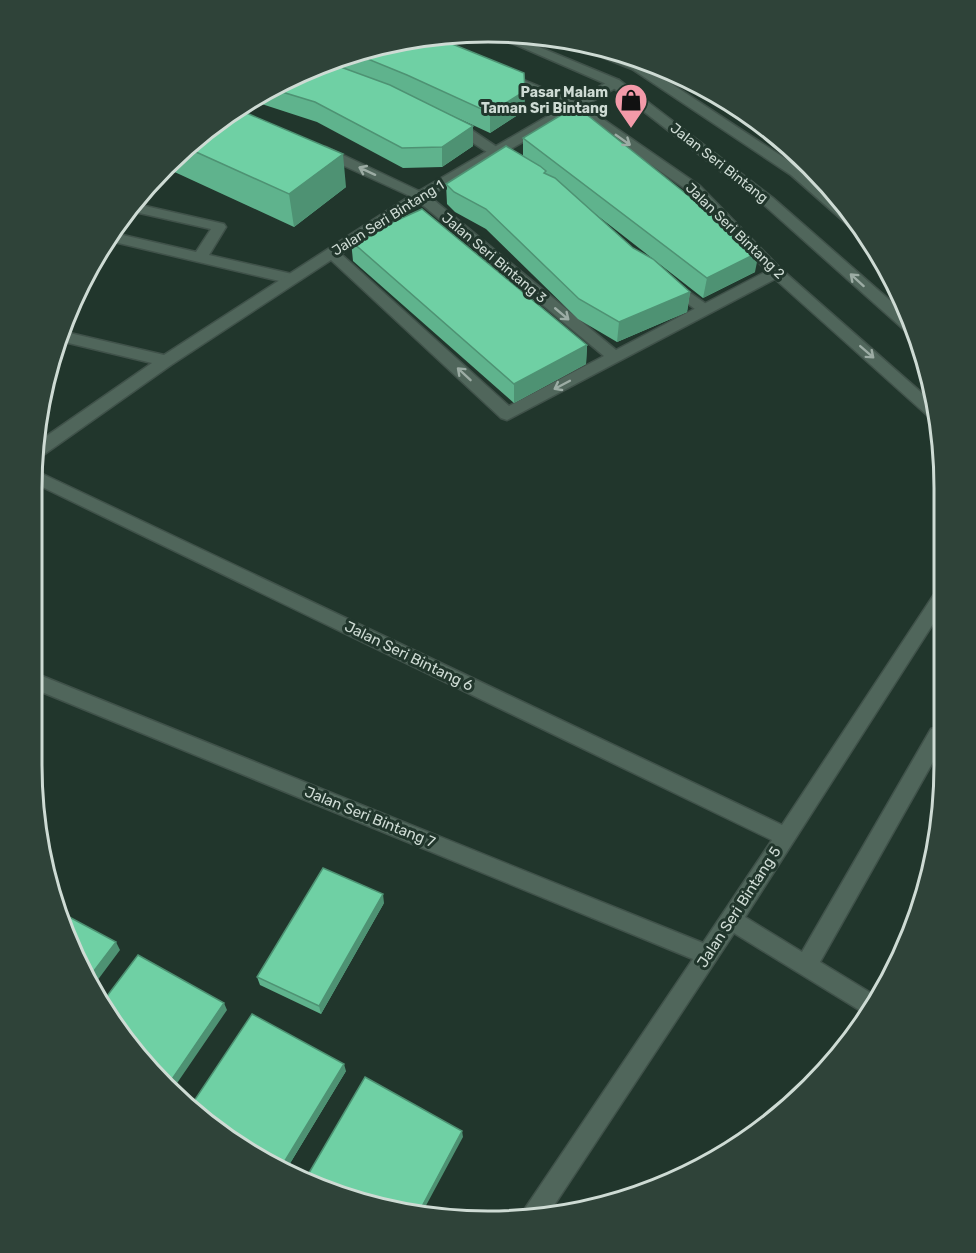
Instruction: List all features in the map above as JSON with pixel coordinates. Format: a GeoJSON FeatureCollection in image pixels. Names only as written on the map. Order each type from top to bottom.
{"type":"FeatureCollection","features":[{"type":"Feature","properties":{"kind":"street","name":"Jalan Seri Bintang"},"geometry":{"type":"LineString","coordinates":[[520,43],[615,82],[768,201],[900,318]]}},
{"type":"Feature","properties":{"kind":"street","name":"Jalan Seri Bintang 1"},"geometry":{"type":"LineString","coordinates":[[44,446],[166,361],[420,196],[575,106],[635,67]]}},
{"type":"Feature","properties":{"kind":"street","name":"Jalan Seri Bintang 2"},"geometry":{"type":"LineString","coordinates":[[489,70],[575,106],[695,189],[776,272],[926,405]]}},
{"type":"Feature","properties":{"kind":"street","name":"Jalan Seri Bintang"},"geometry":{"type":"LineString","coordinates":[[656,75],[796,172],[829,201]]}},
{"type":"Feature","properties":{"kind":"street"},"geometry":{"type":"LineString","coordinates":[[441,116],[498,151],[526,173]]}},
{"type":"Feature","properties":{"kind":"street","name":"Jalan Seri Bintang 3"},"geometry":{"type":"LineString","coordinates":[[311,146],[420,196],[614,357]]}},
{"type":"Feature","properties":{"kind":"street"},"geometry":{"type":"LineString","coordinates":[[140,209],[219,227],[200,258]]}},
{"type":"Feature","properties":{"kind":"street"},"geometry":{"type":"LineString","coordinates":[[118,238],[292,279]]}},
{"type":"Feature","properties":{"kind":"street"},"geometry":{"type":"LineString","coordinates":[[332,253],[507,414],[776,272]]}},
{"type":"Feature","properties":{"kind":"street"},"geometry":{"type":"LineString","coordinates":[[657,273],[704,309]]}},
{"type":"Feature","properties":{"kind":"street"},"geometry":{"type":"LineString","coordinates":[[68,338],[166,361]]}},
{"type":"Feature","properties":{"kind":"street","name":"Jalan Seri Bintang 6"},"geometry":{"type":"LineString","coordinates":[[42,480],[785,836]]}},
{"type":"Feature","properties":{"kind":"street","name":"Jalan Seri Bintang 5"},"geometry":{"type":"LineString","coordinates":[[539,1208],[708,955],[934,608]]}},
{"type":"Feature","properties":{"kind":"street","name":"Jalan Seri Bintang 7"},"geometry":{"type":"LineString","coordinates":[[42,684],[708,955]]}},
{"type":"Feature","properties":{"kind":"street"},"geometry":{"type":"LineString","coordinates":[[806,966],[934,742]]}},
{"type":"Feature","properties":{"kind":"street"},"geometry":{"type":"LineString","coordinates":[[731,920],[866,1002]]}},
{"type":"Feature","properties":{"kind":"building"},"geometry":{"type":"Polygon","coordinates":[[[452,44],[524,73],[525,91],[490,113],[367,59],[452,44]]]}},
{"type":"Feature","properties":{"kind":"building"},"geometry":{"type":"Polygon","coordinates":[[[341,67],[390,85],[473,126],[442,147],[402,148],[315,102],[283,92],[341,67]]]}},
{"type":"Feature","properties":{"kind":"building"},"geometry":{"type":"Polygon","coordinates":[[[576,106],[759,252],[707,278],[523,138],[576,106]]]}},
{"type":"Feature","properties":{"kind":"building"},"geometry":{"type":"Polygon","coordinates":[[[247,113],[343,154],[289,194],[195,152],[247,113]]]}},
{"type":"Feature","properties":{"kind":"building"},"geometry":{"type":"Polygon","coordinates":[[[506,146],[540,166],[546,171],[544,173],[555,178],[633,248],[653,259],[690,292],[619,322],[579,299],[486,209],[454,192],[446,184],[506,146]]]}},
{"type":"Feature","properties":{"kind":"building"},"geometry":{"type":"Polygon","coordinates":[[[422,209],[587,345],[514,384],[351,241],[422,209]]]}},
{"type":"Feature","properties":{"kind":"building"},"geometry":{"type":"Polygon","coordinates":[[[323,868],[383,894],[319,1006],[257,977],[323,868]]]}},
{"type":"Feature","properties":{"kind":"building"},"geometry":{"type":"Polygon","coordinates":[[[69,917],[116,942],[93,972],[69,917]]]}},
{"type":"Feature","properties":{"kind":"building"},"geometry":{"type":"Polygon","coordinates":[[[138,955],[224,1003],[172,1079],[134,1037],[107,996],[138,955]]]}},
{"type":"Feature","properties":{"kind":"building"},"geometry":{"type":"Polygon","coordinates":[[[252,1014],[344,1064],[285,1162],[240,1136],[194,1100],[252,1014]]]}},
{"type":"Feature","properties":{"kind":"building"},"geometry":{"type":"Polygon","coordinates":[[[365,1077],[462,1131],[422,1206],[373,1196],[309,1173],[365,1077]]]}},
{"type":"Feature","properties":{"kind":"place","name":"Pasar Malam Taman Sri Bintang"},"geometry":{"type":"Point","coordinates":[631,129]}}]}
